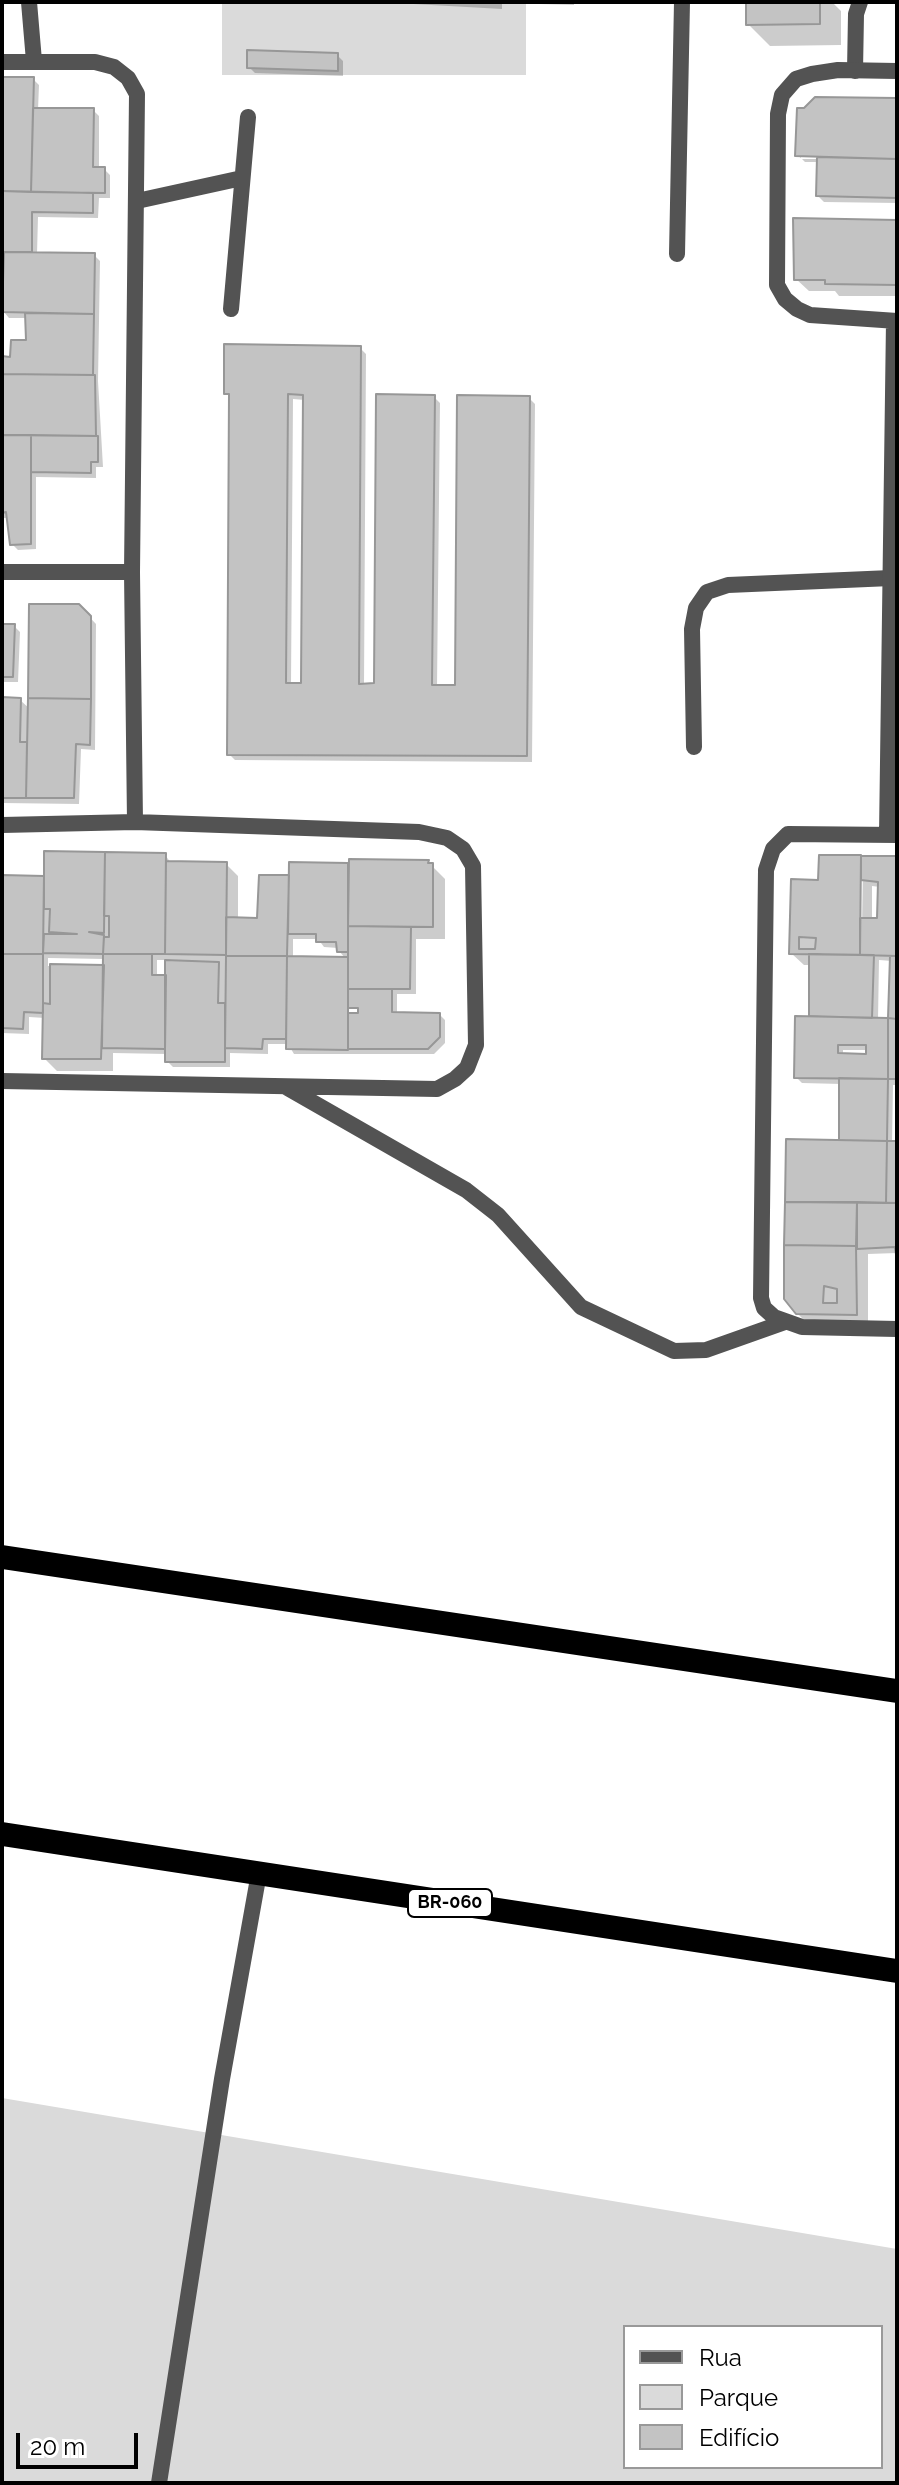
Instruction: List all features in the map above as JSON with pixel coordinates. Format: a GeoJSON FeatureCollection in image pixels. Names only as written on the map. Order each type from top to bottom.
{"type":"FeatureCollection","features":[{"type":"Feature","properties":{"kind":"highway"},"geometry":{"type":"LineString","coordinates":[[2,1557],[897,1691]]}},
{"type":"Feature","properties":{"kind":"highway","name":"BR-060"},"geometry":{"type":"LineString","coordinates":[[2,1834],[897,1971]]}},
{"type":"Feature","properties":{"kind":"street"},"geometry":{"type":"LineString","coordinates":[[29,2],[34,61]]}},
{"type":"Feature","properties":{"kind":"street"},"geometry":{"type":"LineString","coordinates":[[677,254],[682,2]]}},
{"type":"Feature","properties":{"kind":"street"},"geometry":{"type":"LineString","coordinates":[[855,71],[856,14],[860,2]]}},
{"type":"Feature","properties":{"kind":"street"},"geometry":{"type":"LineString","coordinates":[[2,62],[95,62],[114,67],[128,78],[137,94],[132,572],[135,822]]}},
{"type":"Feature","properties":{"kind":"street"},"geometry":{"type":"LineString","coordinates":[[897,71],[812,74],[796,79],[782,95],[778,114],[777,285],[785,299],[810,315],[896,321],[891,578],[892,835],[788,834],[773,849],[766,870],[761,1298],[764,1308],[785,1322],[802,1327],[897,1329]]}},
{"type":"Feature","properties":{"kind":"street"},"geometry":{"type":"LineString","coordinates":[[231,309],[248,117]]}},
{"type":"Feature","properties":{"kind":"street"},"geometry":{"type":"LineString","coordinates":[[137,201],[242,178]]}},
{"type":"Feature","properties":{"kind":"street"},"geometry":{"type":"LineString","coordinates":[[2,572],[132,572]]}},
{"type":"Feature","properties":{"kind":"street"},"geometry":{"type":"LineString","coordinates":[[694,747],[692,629],[696,608],[707,592],[728,585],[891,578]]}},
{"type":"Feature","properties":{"kind":"street"},"geometry":{"type":"LineString","coordinates":[[2,825],[135,822],[419,832],[447,838],[463,849],[473,866],[476,1045],[467,1068],[437,1089],[2,1081]]}},
{"type":"Feature","properties":{"kind":"street"},"geometry":{"type":"LineString","coordinates":[[283,1086],[466,1190],[498,1215],[581,1307],[674,1351],[706,1350],[785,1322]]}},
{"type":"Feature","properties":{"kind":"street"},"geometry":{"type":"LineString","coordinates":[[159,2483],[219,2095],[259,1873]]}},
{"type":"Feature","properties":{"kind":"green space"},"geometry":{"type":"Polygon","coordinates":[[[222,2],[526,2],[526,75],[222,75],[222,2]]]}},
{"type":"Feature","properties":{"kind":"green space"},"geometry":{"type":"Polygon","coordinates":[[[2,2098],[897,2249],[897,2483],[2,2483],[2,2098]]]}},
{"type":"Feature","properties":{"kind":"building"},"geometry":{"type":"Polygon","coordinates":[[[746,2],[820,2],[820,24],[746,25],[746,2]]]}},
{"type":"Feature","properties":{"kind":"building"},"geometry":{"type":"Polygon","coordinates":[[[247,50],[338,53],[338,71],[247,68],[247,50]]]}},
{"type":"Feature","properties":{"kind":"building"},"geometry":{"type":"Polygon","coordinates":[[[2,77],[34,77],[31,192],[2,191],[2,77]]]}},
{"type":"Feature","properties":{"kind":"building"},"geometry":{"type":"Polygon","coordinates":[[[815,97],[897,98],[897,159],[795,156],[797,108],[804,108],[815,97]]]}},
{"type":"Feature","properties":{"kind":"building"},"geometry":{"type":"Polygon","coordinates":[[[33,108],[94,108],[93,167],[105,167],[105,193],[31,192],[33,108]]]}},
{"type":"Feature","properties":{"kind":"building"},"geometry":{"type":"Polygon","coordinates":[[[817,157],[897,159],[897,198],[816,196],[817,157]]]}},
{"type":"Feature","properties":{"kind":"building"},"geometry":{"type":"Polygon","coordinates":[[[3,191],[93,193],[93,213],[32,212],[32,252],[2,252],[3,191]]]}},
{"type":"Feature","properties":{"kind":"building"},"geometry":{"type":"Polygon","coordinates":[[[793,218],[897,220],[897,285],[825,284],[825,280],[794,280],[793,218]]]}},
{"type":"Feature","properties":{"kind":"building"},"geometry":{"type":"Polygon","coordinates":[[[4,252],[95,253],[94,314],[2,312],[4,252]]]}},
{"type":"Feature","properties":{"kind":"building"},"geometry":{"type":"Polygon","coordinates":[[[25,313],[94,314],[93,375],[2,374],[2,356],[10,357],[11,340],[26,340],[25,313]]]}},
{"type":"Feature","properties":{"kind":"building"},"geometry":{"type":"Polygon","coordinates":[[[224,344],[361,346],[359,684],[374,683],[376,394],[435,395],[432,685],[455,685],[457,395],[530,396],[527,756],[227,755],[229,394],[224,394],[224,344]],[[288,394],[286,683],[301,683],[303,395],[288,394]]]}},
{"type":"Feature","properties":{"kind":"building"},"geometry":{"type":"Polygon","coordinates":[[[2,374],[95,375],[96,436],[2,435],[2,374]]]}},
{"type":"Feature","properties":{"kind":"building"},"geometry":{"type":"Polygon","coordinates":[[[2,435],[31,435],[31,544],[10,545],[6,512],[2,513],[2,435]]]}},
{"type":"Feature","properties":{"kind":"building"},"geometry":{"type":"Polygon","coordinates":[[[31,435],[98,436],[98,462],[91,462],[91,473],[31,472],[31,435]]]}},
{"type":"Feature","properties":{"kind":"building"},"geometry":{"type":"Polygon","coordinates":[[[29,604],[79,604],[91,616],[91,699],[28,698],[29,604]]]}},
{"type":"Feature","properties":{"kind":"building"},"geometry":{"type":"Polygon","coordinates":[[[2,624],[15,624],[13,677],[2,677],[2,624]]]}},
{"type":"Feature","properties":{"kind":"building"},"geometry":{"type":"Polygon","coordinates":[[[2,697],[21,698],[20,742],[27,742],[26,798],[2,798],[2,697]]]}},
{"type":"Feature","properties":{"kind":"building"},"geometry":{"type":"Polygon","coordinates":[[[28,698],[91,699],[90,745],[76,744],[74,798],[26,798],[28,698]]]}},
{"type":"Feature","properties":{"kind":"building"},"geometry":{"type":"Polygon","coordinates":[[[44,851],[105,852],[104,933],[89,932],[104,935],[103,954],[43,953],[44,934],[77,934],[49,932],[50,909],[44,909],[44,851]]]}},
{"type":"Feature","properties":{"kind":"building"},"geometry":{"type":"Polygon","coordinates":[[[105,852],[166,853],[165,954],[103,954],[104,937],[109,937],[109,916],[104,916],[105,852]]]}},
{"type":"Feature","properties":{"kind":"building"},"geometry":{"type":"Polygon","coordinates":[[[819,855],[861,855],[860,955],[789,954],[791,879],[818,880],[819,855]],[[799,937],[799,949],[815,949],[816,938],[799,937]]]}},
{"type":"Feature","properties":{"kind":"building"},"geometry":{"type":"Polygon","coordinates":[[[861,856],[897,856],[897,956],[860,955],[860,918],[877,918],[878,882],[861,880],[861,856]]]}},
{"type":"Feature","properties":{"kind":"building"},"geometry":{"type":"Polygon","coordinates":[[[349,859],[429,860],[428,863],[433,863],[433,927],[348,926],[349,859]]]}},
{"type":"Feature","properties":{"kind":"building"},"geometry":{"type":"Polygon","coordinates":[[[166,861],[227,862],[226,955],[165,954],[166,861]]]}},
{"type":"Feature","properties":{"kind":"building"},"geometry":{"type":"Polygon","coordinates":[[[289,862],[348,863],[348,952],[337,952],[336,942],[316,942],[316,934],[288,934],[289,862]]]}},
{"type":"Feature","properties":{"kind":"building"},"geometry":{"type":"Polygon","coordinates":[[[2,875],[44,876],[43,954],[2,954],[2,875]]]}},
{"type":"Feature","properties":{"kind":"building"},"geometry":{"type":"Polygon","coordinates":[[[259,875],[289,875],[287,956],[226,956],[226,917],[257,918],[259,875]]]}},
{"type":"Feature","properties":{"kind":"building"},"geometry":{"type":"Polygon","coordinates":[[[348,926],[411,927],[410,989],[348,989],[348,926]]]}},
{"type":"Feature","properties":{"kind":"building"},"geometry":{"type":"Polygon","coordinates":[[[2,954],[43,954],[43,1013],[24,1012],[23,1029],[2,1028],[2,954]]]}},
{"type":"Feature","properties":{"kind":"building"},"geometry":{"type":"Polygon","coordinates":[[[103,954],[152,954],[152,975],[166,975],[165,1049],[102,1048],[103,954]]]}},
{"type":"Feature","properties":{"kind":"building"},"geometry":{"type":"Polygon","coordinates":[[[809,954],[874,955],[872,1018],[809,1016],[809,954]]]}},
{"type":"Feature","properties":{"kind":"building"},"geometry":{"type":"Polygon","coordinates":[[[226,956],[287,956],[286,1039],[263,1039],[262,1049],[225,1048],[226,956]]]}},
{"type":"Feature","properties":{"kind":"building"},"geometry":{"type":"Polygon","coordinates":[[[287,956],[348,957],[348,1050],[286,1049],[287,956]]]}},
{"type":"Feature","properties":{"kind":"building"},"geometry":{"type":"Polygon","coordinates":[[[890,956],[897,956],[897,1019],[888,1018],[890,956]]]}},
{"type":"Feature","properties":{"kind":"building"},"geometry":{"type":"Polygon","coordinates":[[[165,960],[219,962],[218,1003],[225,1003],[225,1062],[165,1062],[165,960]]]}},
{"type":"Feature","properties":{"kind":"building"},"geometry":{"type":"Polygon","coordinates":[[[50,964],[104,965],[101,1059],[42,1059],[43,1003],[50,1004],[50,964]]]}},
{"type":"Feature","properties":{"kind":"building"},"geometry":{"type":"Polygon","coordinates":[[[348,989],[392,989],[392,1012],[440,1013],[440,1037],[428,1049],[348,1049],[348,1013],[358,1013],[358,1008],[348,1008],[348,989]]]}},
{"type":"Feature","properties":{"kind":"building"},"geometry":{"type":"Polygon","coordinates":[[[795,1016],[888,1018],[888,1079],[794,1078],[795,1016]],[[838,1045],[838,1053],[866,1054],[866,1045],[838,1045]]]}},
{"type":"Feature","properties":{"kind":"building"},"geometry":{"type":"Polygon","coordinates":[[[888,1018],[897,1019],[897,1079],[888,1079],[888,1018]]]}},
{"type":"Feature","properties":{"kind":"building"},"geometry":{"type":"Polygon","coordinates":[[[839,1078],[888,1079],[887,1141],[839,1140],[839,1078]]]}},
{"type":"Feature","properties":{"kind":"building"},"geometry":{"type":"Polygon","coordinates":[[[786,1139],[887,1141],[886,1203],[785,1202],[786,1139]]]}},
{"type":"Feature","properties":{"kind":"building"},"geometry":{"type":"Polygon","coordinates":[[[887,1141],[897,1141],[897,1203],[886,1203],[887,1141]]]}},
{"type":"Feature","properties":{"kind":"building"},"geometry":{"type":"Polygon","coordinates":[[[785,1202],[857,1202],[856,1246],[784,1245],[785,1202]]]}},
{"type":"Feature","properties":{"kind":"building"},"geometry":{"type":"Polygon","coordinates":[[[857,1202],[897,1203],[897,1262],[895,1247],[857,1249],[857,1202]]]}},
{"type":"Feature","properties":{"kind":"building"},"geometry":{"type":"Polygon","coordinates":[[[784,1245],[856,1246],[857,1315],[796,1314],[784,1299],[784,1245]],[[824,1286],[823,1303],[837,1303],[837,1289],[824,1286]]]}}]}
